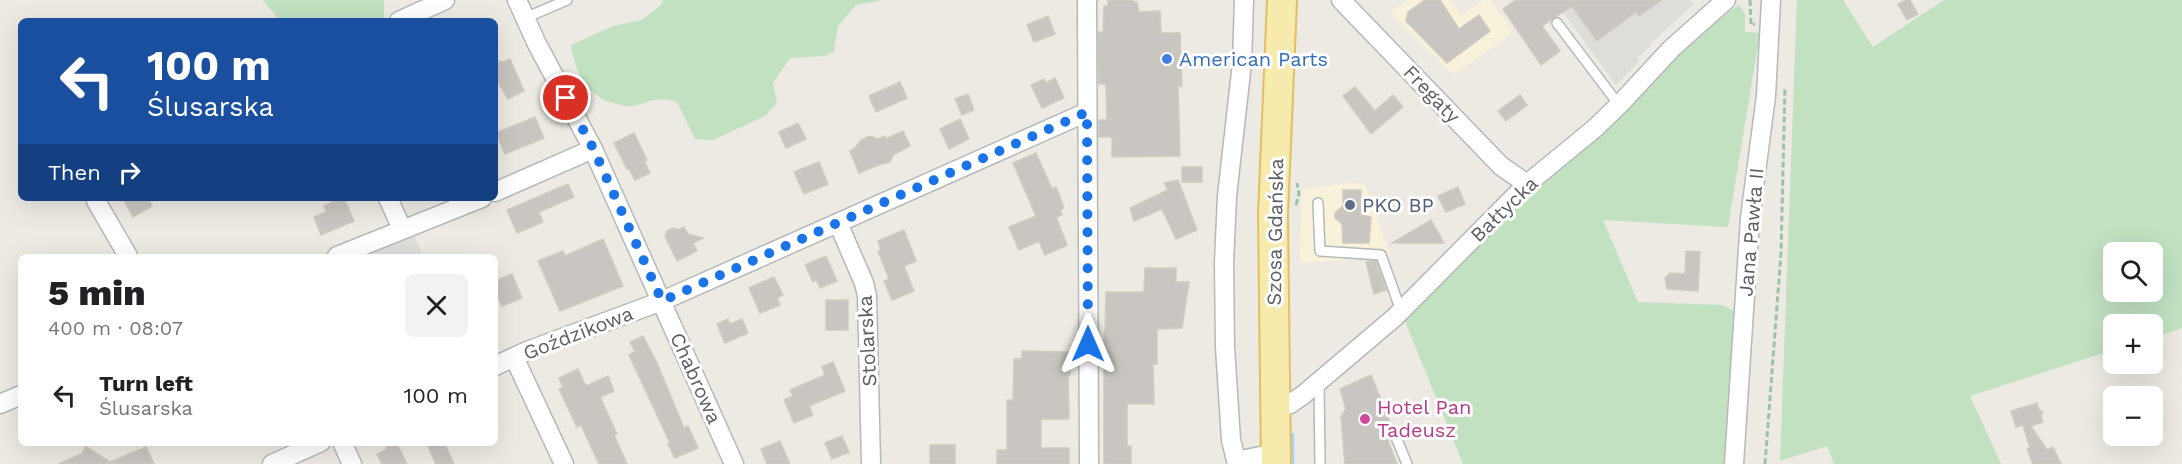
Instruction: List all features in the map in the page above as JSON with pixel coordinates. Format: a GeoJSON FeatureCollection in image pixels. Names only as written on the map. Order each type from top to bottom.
{"type":"FeatureCollection","features":[{"type":"Feature","properties":{"kind":"main road","name":"Szosa Gdańska"},"geometry":{"type":"LineString","coordinates":[[1275,458],[1274,215],[1282,0]]}},
{"type":"Feature","properties":{"kind":"street"},"geometry":{"type":"LineString","coordinates":[[406,18],[445,0]]}},
{"type":"Feature","properties":{"kind":"street","name":"Chabrowa"},"geometry":{"type":"LineString","coordinates":[[516,0],[593,148],[734,464]]}},
{"type":"Feature","properties":{"kind":"street"},"geometry":{"type":"LineString","coordinates":[[1087,0],[1089,464]]}},
{"type":"Feature","properties":{"kind":"street"},"geometry":{"type":"LineString","coordinates":[[1244,0],[1242,63],[1227,196],[1224,263],[1225,346],[1231,440],[1237,464],[1246,459],[1275,458]]}},
{"type":"Feature","properties":{"kind":"street","name":"Fregaty"},"geometry":{"type":"LineString","coordinates":[[1341,0],[1501,166],[1527,184]]}},
{"type":"Feature","properties":{"kind":"street","name":"Bałtycka"},"geometry":{"type":"LineString","coordinates":[[1275,409],[1298,400],[1401,311],[1527,184],[1594,129],[1671,48],[1726,0]]}},
{"type":"Feature","properties":{"kind":"street","name":"Jana Pawła II"},"geometry":{"type":"LineString","coordinates":[[1734,464],[1750,218],[1766,103],[1771,0]]}},
{"type":"Feature","properties":{"kind":"street","name":"Goździkowa"},"geometry":{"type":"LineString","coordinates":[[498,365],[662,301],[1087,112]]}},
{"type":"Feature","properties":{"kind":"street"},"geometry":{"type":"LineString","coordinates":[[498,191],[593,148]]}},
{"type":"Feature","properties":{"kind":"street"},"geometry":{"type":"LineString","coordinates":[[96,201],[127,254]]}},
{"type":"Feature","properties":{"kind":"street"},"geometry":{"type":"LineString","coordinates":[[389,201],[402,229]]}},
{"type":"Feature","properties":{"kind":"street"},"geometry":{"type":"LineString","coordinates":[[342,254],[474,201]]}},
{"type":"Feature","properties":{"kind":"street","name":"Stolarska"},"geometry":{"type":"LineString","coordinates":[[838,223],[864,283],[867,296],[871,464]]}},
{"type":"Feature","properties":{"kind":"street"},"geometry":{"type":"LineString","coordinates":[[514,357],[564,464]]}},
{"type":"Feature","properties":{"kind":"street"},"geometry":{"type":"LineString","coordinates":[[0,404],[18,396]]}},
{"type":"Feature","properties":{"kind":"street"},"geometry":{"type":"LineString","coordinates":[[272,464],[312,446]]}},
{"type":"Feature","properties":{"kind":"street"},"geometry":{"type":"LineString","coordinates":[[344,446],[352,464]]}},
{"type":"Feature","properties":{"kind":"lane"},"geometry":{"type":"LineString","coordinates":[[525,18],[567,0]]}},
{"type":"Feature","properties":{"kind":"lane"},"geometry":{"type":"LineString","coordinates":[[1557,23],[1619,105]]}},
{"type":"Feature","properties":{"kind":"lane"},"geometry":{"type":"LineString","coordinates":[[1318,203],[1320,251],[1381,255],[1401,311]]}},
{"type":"Feature","properties":{"kind":"lane"},"geometry":{"type":"LineString","coordinates":[[1319,383],[1320,464]]}},
{"type":"Feature","properties":{"kind":"lane"},"geometry":{"type":"LineString","coordinates":[[1393,430],[1407,464]]}},
{"type":"Feature","properties":{"kind":"path"},"geometry":{"type":"LineString","coordinates":[[1750,0],[1751,25],[1770,22]]}},
{"type":"Feature","properties":{"kind":"path"},"geometry":{"type":"LineString","coordinates":[[1765,464],[1781,253],[1785,80]]}},
{"type":"Feature","properties":{"kind":"shaded area"},"geometry":{"type":"Polygon","coordinates":[[[1408,0],[1451,0],[1462,15],[1484,0],[1490,0],[1513,32],[1454,75],[1390,13],[1408,0]]]}},
{"type":"Feature","properties":{"kind":"shaded area"},"geometry":{"type":"Polygon","coordinates":[[[1554,0],[1691,0],[1694,4],[1651,43],[1638,57],[1639,62],[1616,85],[1554,0]]]}},
{"type":"Feature","properties":{"kind":"shaded area"},"geometry":{"type":"Polygon","coordinates":[[[1350,183],[1365,184],[1391,257],[1299,263],[1303,189],[1350,183]]]}},
{"type":"Feature","properties":{"kind":"shaded area"},"geometry":{"type":"Polygon","coordinates":[[[414,235],[422,254],[371,254],[414,235]]]}},
{"type":"Feature","properties":{"kind":"green space"},"geometry":{"type":"Polygon","coordinates":[[[263,0],[384,0],[384,18],[278,18],[263,0]]]}},
{"type":"Feature","properties":{"kind":"green space"},"geometry":{"type":"Polygon","coordinates":[[[663,0],[884,0],[856,5],[838,26],[834,51],[825,56],[790,58],[773,83],[777,103],[765,116],[713,140],[695,139],[677,102],[657,99],[627,106],[607,101],[591,90],[576,65],[571,45],[613,26],[642,20],[662,4],[663,0]]]}},
{"type":"Feature","properties":{"kind":"green space"},"geometry":{"type":"Polygon","coordinates":[[[1797,0],[1843,0],[1873,47],[1944,0],[2182,0],[2182,328],[2163,335],[2163,314],[2103,314],[2103,353],[1970,396],[2001,464],[1834,464],[1827,446],[1780,461],[1797,0]]]}},
{"type":"Feature","properties":{"kind":"green space"},"geometry":{"type":"Polygon","coordinates":[[[1739,5],[1745,14],[1745,32],[1760,33],[1728,227],[1603,220],[1638,302],[1723,305],[1734,311],[1726,464],[1463,464],[1403,316],[1701,31],[1739,5]]]}},
{"type":"Feature","properties":{"kind":"building"},"geometry":{"type":"Polygon","coordinates":[[[1108,0],[1133,0],[1137,2],[1139,12],[1160,11],[1161,33],[1180,33],[1182,86],[1178,86],[1180,156],[1112,157],[1112,137],[1099,137],[1099,120],[1107,120],[1106,84],[1099,84],[1098,32],[1103,32],[1104,6],[1108,6],[1108,0]]]}},
{"type":"Feature","properties":{"kind":"building"},"geometry":{"type":"Polygon","coordinates":[[[1425,0],[1440,0],[1459,29],[1479,15],[1490,31],[1447,63],[1406,21],[1408,12],[1425,0]]]}},
{"type":"Feature","properties":{"kind":"building"},"geometry":{"type":"Polygon","coordinates":[[[1516,0],[1662,0],[1639,16],[1636,12],[1597,41],[1572,6],[1542,26],[1560,51],[1541,65],[1503,9],[1516,0]]]}},
{"type":"Feature","properties":{"kind":"building"},"geometry":{"type":"Polygon","coordinates":[[[1910,0],[1918,14],[1907,20],[1898,4],[1910,0]]]}},
{"type":"Feature","properties":{"kind":"building"},"geometry":{"type":"Polygon","coordinates":[[[1048,16],[1055,34],[1034,42],[1027,25],[1048,16]]]}},
{"type":"Feature","properties":{"kind":"building"},"geometry":{"type":"Polygon","coordinates":[[[510,59],[524,91],[508,99],[498,82],[498,62],[510,59]]]}},
{"type":"Feature","properties":{"kind":"building"},"geometry":{"type":"Polygon","coordinates":[[[1055,78],[1064,98],[1042,108],[1031,85],[1044,79],[1046,83],[1055,78]]]}},
{"type":"Feature","properties":{"kind":"building"},"geometry":{"type":"Polygon","coordinates":[[[900,82],[907,98],[876,112],[869,96],[900,82]]]}},
{"type":"Feature","properties":{"kind":"building"},"geometry":{"type":"Polygon","coordinates":[[[1355,87],[1375,111],[1393,95],[1403,107],[1371,134],[1343,96],[1355,87]]]}},
{"type":"Feature","properties":{"kind":"building"},"geometry":{"type":"Polygon","coordinates":[[[968,94],[974,110],[962,115],[955,99],[968,94]]]}},
{"type":"Feature","properties":{"kind":"building"},"geometry":{"type":"Polygon","coordinates":[[[1520,95],[1527,105],[1506,121],[1498,111],[1520,95]]]}},
{"type":"Feature","properties":{"kind":"building"},"geometry":{"type":"Polygon","coordinates":[[[535,117],[544,138],[505,154],[498,132],[535,117]]]}},
{"type":"Feature","properties":{"kind":"building"},"geometry":{"type":"Polygon","coordinates":[[[960,119],[969,139],[949,149],[940,129],[960,119]]]}},
{"type":"Feature","properties":{"kind":"building"},"geometry":{"type":"Polygon","coordinates":[[[798,123],[806,139],[786,148],[779,132],[798,123]]]}},
{"type":"Feature","properties":{"kind":"building"},"geometry":{"type":"Polygon","coordinates":[[[903,131],[910,146],[893,155],[890,162],[859,173],[850,151],[861,140],[870,136],[878,139],[885,136],[886,139],[903,131]]]}},
{"type":"Feature","properties":{"kind":"building"},"geometry":{"type":"Polygon","coordinates":[[[634,133],[647,160],[644,161],[650,173],[635,180],[614,143],[634,133]]]}},
{"type":"Feature","properties":{"kind":"building"},"geometry":{"type":"Polygon","coordinates":[[[1036,153],[1052,189],[1056,187],[1064,208],[1060,210],[1062,215],[1056,217],[1067,245],[1045,255],[1039,241],[1019,250],[1009,227],[1036,216],[1013,163],[1036,153]]]}},
{"type":"Feature","properties":{"kind":"building"},"geometry":{"type":"Polygon","coordinates":[[[819,162],[828,184],[804,194],[794,172],[819,162]]]}},
{"type":"Feature","properties":{"kind":"building"},"geometry":{"type":"Polygon","coordinates":[[[1182,167],[1202,167],[1202,182],[1182,182],[1182,167]]]}},
{"type":"Feature","properties":{"kind":"building"},"geometry":{"type":"Polygon","coordinates":[[[1178,180],[1197,230],[1176,239],[1162,209],[1134,221],[1130,208],[1168,190],[1164,183],[1178,180]]]}},
{"type":"Feature","properties":{"kind":"building"},"geometry":{"type":"Polygon","coordinates":[[[568,184],[574,197],[539,212],[543,222],[517,233],[507,210],[568,184]]]}},
{"type":"Feature","properties":{"kind":"building"},"geometry":{"type":"Polygon","coordinates":[[[1458,187],[1465,204],[1446,212],[1438,196],[1458,187]]]}},
{"type":"Feature","properties":{"kind":"building"},"geometry":{"type":"Polygon","coordinates":[[[1343,190],[1361,190],[1361,215],[1371,217],[1369,243],[1343,243],[1342,224],[1335,218],[1335,213],[1343,206],[1343,190]]]}},
{"type":"Feature","properties":{"kind":"building"},"geometry":{"type":"Polygon","coordinates":[[[125,201],[150,201],[152,206],[133,217],[125,201]]]}},
{"type":"Feature","properties":{"kind":"building"},"geometry":{"type":"Polygon","coordinates":[[[334,201],[345,201],[354,221],[321,235],[314,217],[326,212],[324,206],[334,201]]]}},
{"type":"Feature","properties":{"kind":"building"},"geometry":{"type":"Polygon","coordinates":[[[1431,220],[1444,243],[1392,243],[1431,220]]]}},
{"type":"Feature","properties":{"kind":"building"},"geometry":{"type":"Polygon","coordinates":[[[684,227],[688,234],[703,238],[693,243],[697,251],[677,261],[665,236],[667,231],[673,228],[678,230],[684,227]]]}},
{"type":"Feature","properties":{"kind":"building"},"geometry":{"type":"Polygon","coordinates":[[[904,230],[916,261],[904,266],[914,291],[892,300],[884,281],[889,279],[878,251],[881,250],[878,241],[904,230]]]}},
{"type":"Feature","properties":{"kind":"building"},"geometry":{"type":"Polygon","coordinates":[[[603,239],[623,286],[560,311],[538,261],[563,251],[565,256],[603,239]]]}},
{"type":"Feature","properties":{"kind":"building"},"geometry":{"type":"Polygon","coordinates":[[[1686,251],[1700,252],[1698,291],[1667,289],[1665,278],[1670,273],[1685,274],[1686,251]]]}},
{"type":"Feature","properties":{"kind":"building"},"geometry":{"type":"Polygon","coordinates":[[[826,256],[837,281],[820,288],[816,280],[813,282],[805,265],[826,256]]]}},
{"type":"Feature","properties":{"kind":"building"},"geometry":{"type":"Polygon","coordinates":[[[1376,261],[1386,290],[1374,294],[1366,262],[1376,261]]]}},
{"type":"Feature","properties":{"kind":"building"},"geometry":{"type":"Polygon","coordinates":[[[1145,268],[1176,268],[1176,282],[1189,282],[1182,328],[1157,329],[1157,364],[1153,364],[1154,404],[1127,404],[1127,446],[1131,446],[1131,464],[1104,464],[1106,292],[1144,292],[1145,268]]]}},
{"type":"Feature","properties":{"kind":"building"},"geometry":{"type":"Polygon","coordinates":[[[512,274],[522,298],[502,306],[498,297],[498,280],[512,274]]]}},
{"type":"Feature","properties":{"kind":"building"},"geometry":{"type":"Polygon","coordinates":[[[774,277],[783,295],[777,298],[780,305],[760,313],[749,288],[774,277]]]}},
{"type":"Feature","properties":{"kind":"building"},"geometry":{"type":"Polygon","coordinates":[[[826,300],[848,300],[848,330],[826,330],[826,300]]]}},
{"type":"Feature","properties":{"kind":"building"},"geometry":{"type":"Polygon","coordinates":[[[728,319],[730,324],[742,319],[748,333],[725,343],[717,324],[728,319]]]}},
{"type":"Feature","properties":{"kind":"building"},"geometry":{"type":"Polygon","coordinates":[[[643,336],[684,428],[688,426],[698,448],[675,458],[629,355],[635,352],[630,342],[643,336]]]}},
{"type":"Feature","properties":{"kind":"building"},"geometry":{"type":"Polygon","coordinates":[[[1022,351],[1070,352],[1069,419],[1041,419],[1041,448],[1069,448],[1069,464],[997,464],[997,450],[1007,450],[1007,400],[1013,400],[1014,359],[1022,359],[1022,351]]]}},
{"type":"Feature","properties":{"kind":"building"},"geometry":{"type":"Polygon","coordinates":[[[833,362],[845,391],[809,406],[813,415],[794,423],[784,400],[793,396],[790,390],[825,375],[822,367],[833,362]]]}},
{"type":"Feature","properties":{"kind":"building"},"geometry":{"type":"Polygon","coordinates":[[[578,369],[586,386],[608,376],[614,391],[600,397],[617,434],[614,435],[627,464],[599,464],[581,425],[577,427],[559,389],[563,387],[559,378],[578,369]]]}},
{"type":"Feature","properties":{"kind":"building","name":"Hotel Pan Tadeusz"},"geometry":{"type":"Polygon","coordinates":[[[1371,375],[1390,422],[1382,425],[1397,464],[1345,464],[1341,416],[1346,409],[1340,389],[1371,375]]]}},
{"type":"Feature","properties":{"kind":"building"},"geometry":{"type":"Polygon","coordinates":[[[2037,403],[2039,410],[2043,412],[2041,416],[2043,422],[2031,426],[2047,450],[2053,447],[2061,464],[2033,464],[2027,449],[2030,448],[2023,425],[2016,427],[2011,411],[2037,403]]]}},
{"type":"Feature","properties":{"kind":"building"},"geometry":{"type":"Polygon","coordinates":[[[842,436],[849,452],[832,459],[825,443],[842,436]]]}},
{"type":"Feature","properties":{"kind":"building"},"geometry":{"type":"Polygon","coordinates":[[[780,441],[790,464],[767,464],[761,449],[780,441]]]}},
{"type":"Feature","properties":{"kind":"building"},"geometry":{"type":"Polygon","coordinates":[[[930,445],[955,445],[955,464],[930,464],[930,445]]]}},
{"type":"Feature","properties":{"kind":"building"},"geometry":{"type":"Polygon","coordinates":[[[85,446],[110,462],[146,447],[154,464],[58,464],[83,453],[85,446]]]}},
{"type":"Feature","properties":{"kind":"building"},"geometry":{"type":"Polygon","coordinates":[[[387,446],[398,446],[407,464],[382,464],[377,454],[386,450],[387,446]]]}},
{"type":"Feature","properties":{"kind":"building"},"geometry":{"type":"Polygon","coordinates":[[[428,446],[446,446],[454,464],[436,464],[428,446]]]}},
{"type":"Feature","properties":{"kind":"waterway"},"geometry":{"type":"LineString","coordinates":[[1292,435],[1292,464]]}},
{"type":"Feature","properties":{"kind":"place","name":"American Parts"},"geometry":{"type":"Point","coordinates":[1167,59]}},
{"type":"Feature","properties":{"kind":"place","name":"PKO BP"},"geometry":{"type":"Point","coordinates":[1350,205]}},
{"type":"Feature","properties":{"kind":"place","name":"Hotel Pan Tadeusz"},"geometry":{"type":"Point","coordinates":[1365,419]}},
{"type":"Feature","properties":{"kind":"route"},"geometry":{"type":"LineString","coordinates":[[566,98],[593,148],[662,301],[1087,112],[1088,344]]}}]}
